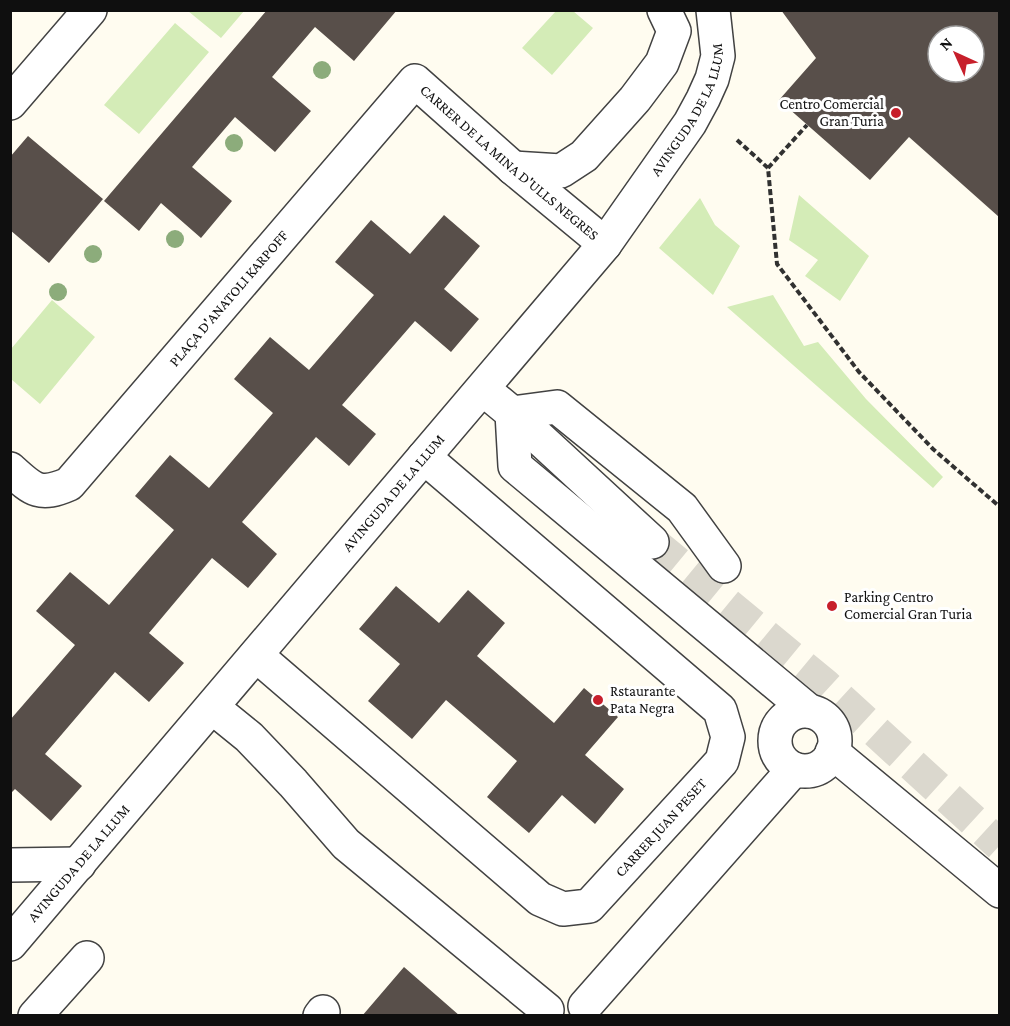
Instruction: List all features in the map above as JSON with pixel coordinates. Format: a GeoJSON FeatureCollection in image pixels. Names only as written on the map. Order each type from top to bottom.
{"type":"FeatureCollection","features":[{"type":"Feature","properties":{"kind":"street"},"geometry":{"type":"LineString","coordinates":[[16,87],[90,10]]}},
{"type":"Feature","properties":{"kind":"street"},"geometry":{"type":"LineString","coordinates":[[513,168],[561,171],[584,156],[662,63],[674,31],[664,10]]}},
{"type":"Feature","properties":{"kind":"street","name":"AVINGUDA DE LA LLUM"},"geometry":{"type":"LineString","coordinates":[[10,944],[605,244],[690,123],[707,89],[718,56],[713,10]]}},
{"type":"Feature","properties":{"kind":"street","name":"CARRER DE LA MINA D'ULLS NEGRES"},"geometry":{"type":"LineString","coordinates":[[415,81],[513,168],[605,244]]}},
{"type":"Feature","properties":{"kind":"street","name":"PLAÇA D'ANATOLI KARPOFF"},"geometry":{"type":"LineString","coordinates":[[21,478],[44,491],[53,491],[69,484],[415,81]]}},
{"type":"Feature","properties":{"kind":"street"},"geometry":{"type":"LineString","coordinates":[[483,389],[652,542]]}},
{"type":"Feature","properties":{"kind":"street"},"geometry":{"type":"LineString","coordinates":[[512,413],[557,407],[682,508],[724,566]]}},
{"type":"Feature","properties":{"kind":"street"},"geometry":{"type":"LineString","coordinates":[[512,413],[515,466],[809,711],[826,719],[834,736],[832,752],[823,764],[805,771],[794,769],[786,764],[779,756],[775,737],[777,728],[790,714],[809,711]]}},
{"type":"Feature","properties":{"kind":"street","name":"CARRER JUAN PESET"},"geometry":{"type":"LineString","coordinates":[[256,655],[540,899],[563,909],[589,906],[722,761],[728,737],[720,710],[424,457]]}},
{"type":"Feature","properties":{"kind":"street"},"geometry":{"type":"LineString","coordinates":[[212,707],[249,736],[346,844],[546,1013],[553,1004],[570,1000],[588,1011],[794,769]]}},
{"type":"Feature","properties":{"kind":"street"},"geometry":{"type":"LineString","coordinates":[[832,752],[999,891]]}},
{"type":"Feature","properties":{"kind":"street"},"geometry":{"type":"LineString","coordinates":[[10,865],[79,864]]}},
{"type":"Feature","properties":{"kind":"street"},"geometry":{"type":"LineString","coordinates":[[35,1016],[87,958]]}},
{"type":"Feature","properties":{"kind":"path"},"geometry":{"type":"LineString","coordinates":[[768,168],[807,125]]}},
{"type":"Feature","properties":{"kind":"path"},"geometry":{"type":"LineString","coordinates":[[737,140],[768,168],[777,264],[859,372],[933,449],[999,507]]}},
{"type":"Feature","properties":{"kind":"green space"},"geometry":{"type":"Polygon","coordinates":[[[244,10],[221,38],[188,11],[244,10]]]}},
{"type":"Feature","properties":{"kind":"green space"},"geometry":{"type":"Polygon","coordinates":[[[556,11],[573,11],[593,28],[552,75],[522,48],[556,11]]]}},
{"type":"Feature","properties":{"kind":"green space"},"geometry":{"type":"Polygon","coordinates":[[[175,23],[209,52],[139,134],[104,105],[175,23]]]}},
{"type":"Feature","properties":{"kind":"green space"},"geometry":{"type":"Polygon","coordinates":[[[799,195],[869,256],[840,301],[805,276],[818,260],[789,240],[799,195]]]}},
{"type":"Feature","properties":{"kind":"green space"},"geometry":{"type":"Polygon","coordinates":[[[700,198],[715,225],[740,246],[713,295],[659,248],[700,198]]]}},
{"type":"Feature","properties":{"kind":"green space"},"geometry":{"type":"Polygon","coordinates":[[[773,295],[804,346],[818,342],[866,399],[943,477],[933,488],[727,307],[773,295]]]}},
{"type":"Feature","properties":{"kind":"green space"},"geometry":{"type":"Polygon","coordinates":[[[52,300],[95,337],[40,404],[11,379],[11,349],[52,300]]]}},
{"type":"Feature","properties":{"kind":"building"},"geometry":{"type":"Polygon","coordinates":[[[267,10],[397,10],[354,61],[315,27],[272,77],[311,111],[275,152],[235,117],[192,167],[232,201],[201,238],[161,203],[139,231],[104,201],[267,10]]]}},
{"type":"Feature","properties":{"kind":"building","name":"Centro Comercial Gran Turia"},"geometry":{"type":"Polygon","coordinates":[[[781,10],[999,10],[999,217],[909,137],[870,180],[779,100],[816,58],[781,10]]]}},
{"type":"Feature","properties":{"kind":"building"},"geometry":{"type":"Polygon","coordinates":[[[28,136],[103,199],[49,263],[10,230],[10,157],[28,136]]]}},
{"type":"Feature","properties":{"kind":"building"},"geometry":{"type":"Polygon","coordinates":[[[444,215],[480,246],[444,289],[479,319],[451,352],[415,321],[342,405],[376,434],[349,466],[316,437],[242,522],[277,554],[248,588],[212,558],[149,633],[184,663],[149,702],[115,672],[45,754],[82,786],[51,821],[15,789],[10,794],[10,720],[75,645],[36,611],[70,572],[109,605],[174,530],[135,496],[170,455],[209,488],[273,413],[234,379],[270,337],[309,370],[374,295],[335,262],[371,220],[410,254],[444,215]]]}},
{"type":"Feature","properties":{"kind":"building"},"geometry":{"type":"Polygon","coordinates":[[[396,586],[439,623],[468,590],[505,623],[477,656],[554,723],[584,688],[618,717],[585,755],[624,789],[595,824],[562,795],[529,833],[487,797],[517,761],[446,700],[412,739],[368,701],[400,664],[359,629],[396,586]]]}},
{"type":"Feature","properties":{"kind":"building"},"geometry":{"type":"Polygon","coordinates":[[[404,967],[460,1016],[362,1016],[404,967]]]}},
{"type":"Feature","properties":{"kind":"tunnel"},"geometry":{"type":"LineString","coordinates":[[652,542],[825,685],[1000,845]]}},
{"type":"Feature","properties":{"kind":"place","name":"Centro Comercial Gran Turia"},"geometry":{"type":"Point","coordinates":[896,113]}},
{"type":"Feature","properties":{"kind":"place","name":"Parking Centro Comercial Gran Turia"},"geometry":{"type":"Point","coordinates":[832,606]}},
{"type":"Feature","properties":{"kind":"place","name":"Rstaurante Pata Negra"},"geometry":{"type":"Point","coordinates":[598,700]}}]}
